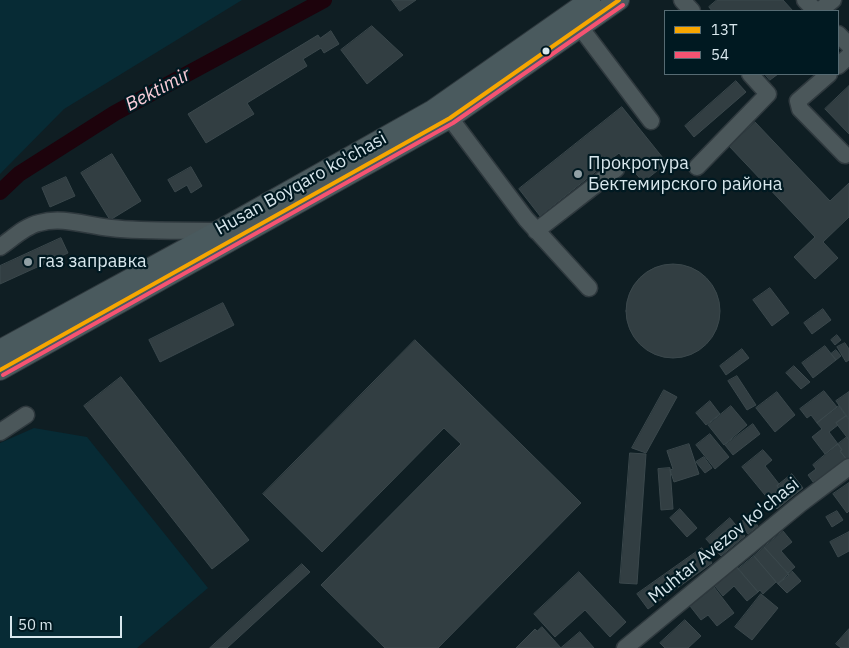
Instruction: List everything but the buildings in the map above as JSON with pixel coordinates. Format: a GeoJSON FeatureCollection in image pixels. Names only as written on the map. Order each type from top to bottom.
{"type":"FeatureCollection","features":[{"type":"Feature","properties":{"kind":"main road","name":"Husan Boyqaro ko'chasi"},"geometry":{"type":"LineString","coordinates":[[0,350],[218,231],[433,110],[590,0]]}},
{"type":"Feature","properties":{"kind":"main road","name":"Husan Boyqaro ko'chasi"},"geometry":{"type":"LineString","coordinates":[[0,370],[450,118],[618,0]]}},
{"type":"Feature","properties":{"kind":"street"},"geometry":{"type":"LineString","coordinates":[[682,0],[691,10]]}},
{"type":"Feature","properties":{"kind":"street"},"geometry":{"type":"LineString","coordinates":[[805,0],[817,10]]}},
{"type":"Feature","properties":{"kind":"street"},"geometry":{"type":"LineString","coordinates":[[819,10],[833,0]]}},
{"type":"Feature","properties":{"kind":"street"},"geometry":{"type":"LineString","coordinates":[[580,27],[651,121]]}},
{"type":"Feature","properties":{"kind":"street"},"geometry":{"type":"LineString","coordinates":[[839,35],[849,45]]}},
{"type":"Feature","properties":{"kind":"street"},"geometry":{"type":"LineString","coordinates":[[839,65],[849,56]]}},
{"type":"Feature","properties":{"kind":"street"},"geometry":{"type":"LineString","coordinates":[[697,167],[768,94],[751,75]]}},
{"type":"Feature","properties":{"kind":"street"},"geometry":{"type":"LineString","coordinates":[[828,75],[798,101],[800,109],[845,154]]}},
{"type":"Feature","properties":{"kind":"street"},"geometry":{"type":"LineString","coordinates":[[450,118],[536,230],[588,288]]}},
{"type":"Feature","properties":{"kind":"street"},"geometry":{"type":"LineString","coordinates":[[536,230],[616,169]]}},
{"type":"Feature","properties":{"kind":"street"},"geometry":{"type":"LineString","coordinates":[[0,247],[29,227],[49,221],[80,222],[111,228],[218,231]]}},
{"type":"Feature","properties":{"kind":"street"},"geometry":{"type":"LineString","coordinates":[[0,432],[26,415]]}},
{"type":"Feature","properties":{"kind":"street","name":"Muhtar Avezov ko'chasi"},"geometry":{"type":"LineString","coordinates":[[625,648],[643,643],[800,504],[849,467]]}},
{"type":"Feature","properties":{"kind":"shaded area"},"geometry":{"type":"Polygon","coordinates":[[[0,0],[242,0],[64,109],[0,174],[0,0]]]}},
{"type":"Feature","properties":{"kind":"shaded area"},"geometry":{"type":"Polygon","coordinates":[[[34,428],[87,437],[208,588],[137,648],[0,648],[0,443],[34,428]]]}},
{"type":"Feature","properties":{"kind":"waterway","name":"Bektimir"},"geometry":{"type":"LineString","coordinates":[[0,192],[19,174],[115,113],[324,0]]}},
{"type":"Feature","properties":{"kind":"transit line","name":"13Т"},"geometry":{"type":"LineString","coordinates":[[0,370],[450,118],[619,0]]}},
{"type":"Feature","properties":{"kind":"transit line","name":"54"},"geometry":{"type":"LineString","coordinates":[[3,375],[453,123],[623,5]]}},
{"type":"Feature","properties":{"kind":"place","name":"Прокротура Бектемирского района"},"geometry":{"type":"Point","coordinates":[578,174]}},
{"type":"Feature","properties":{"kind":"place","name":"газ заправка"},"geometry":{"type":"Point","coordinates":[28,262]}}]}
